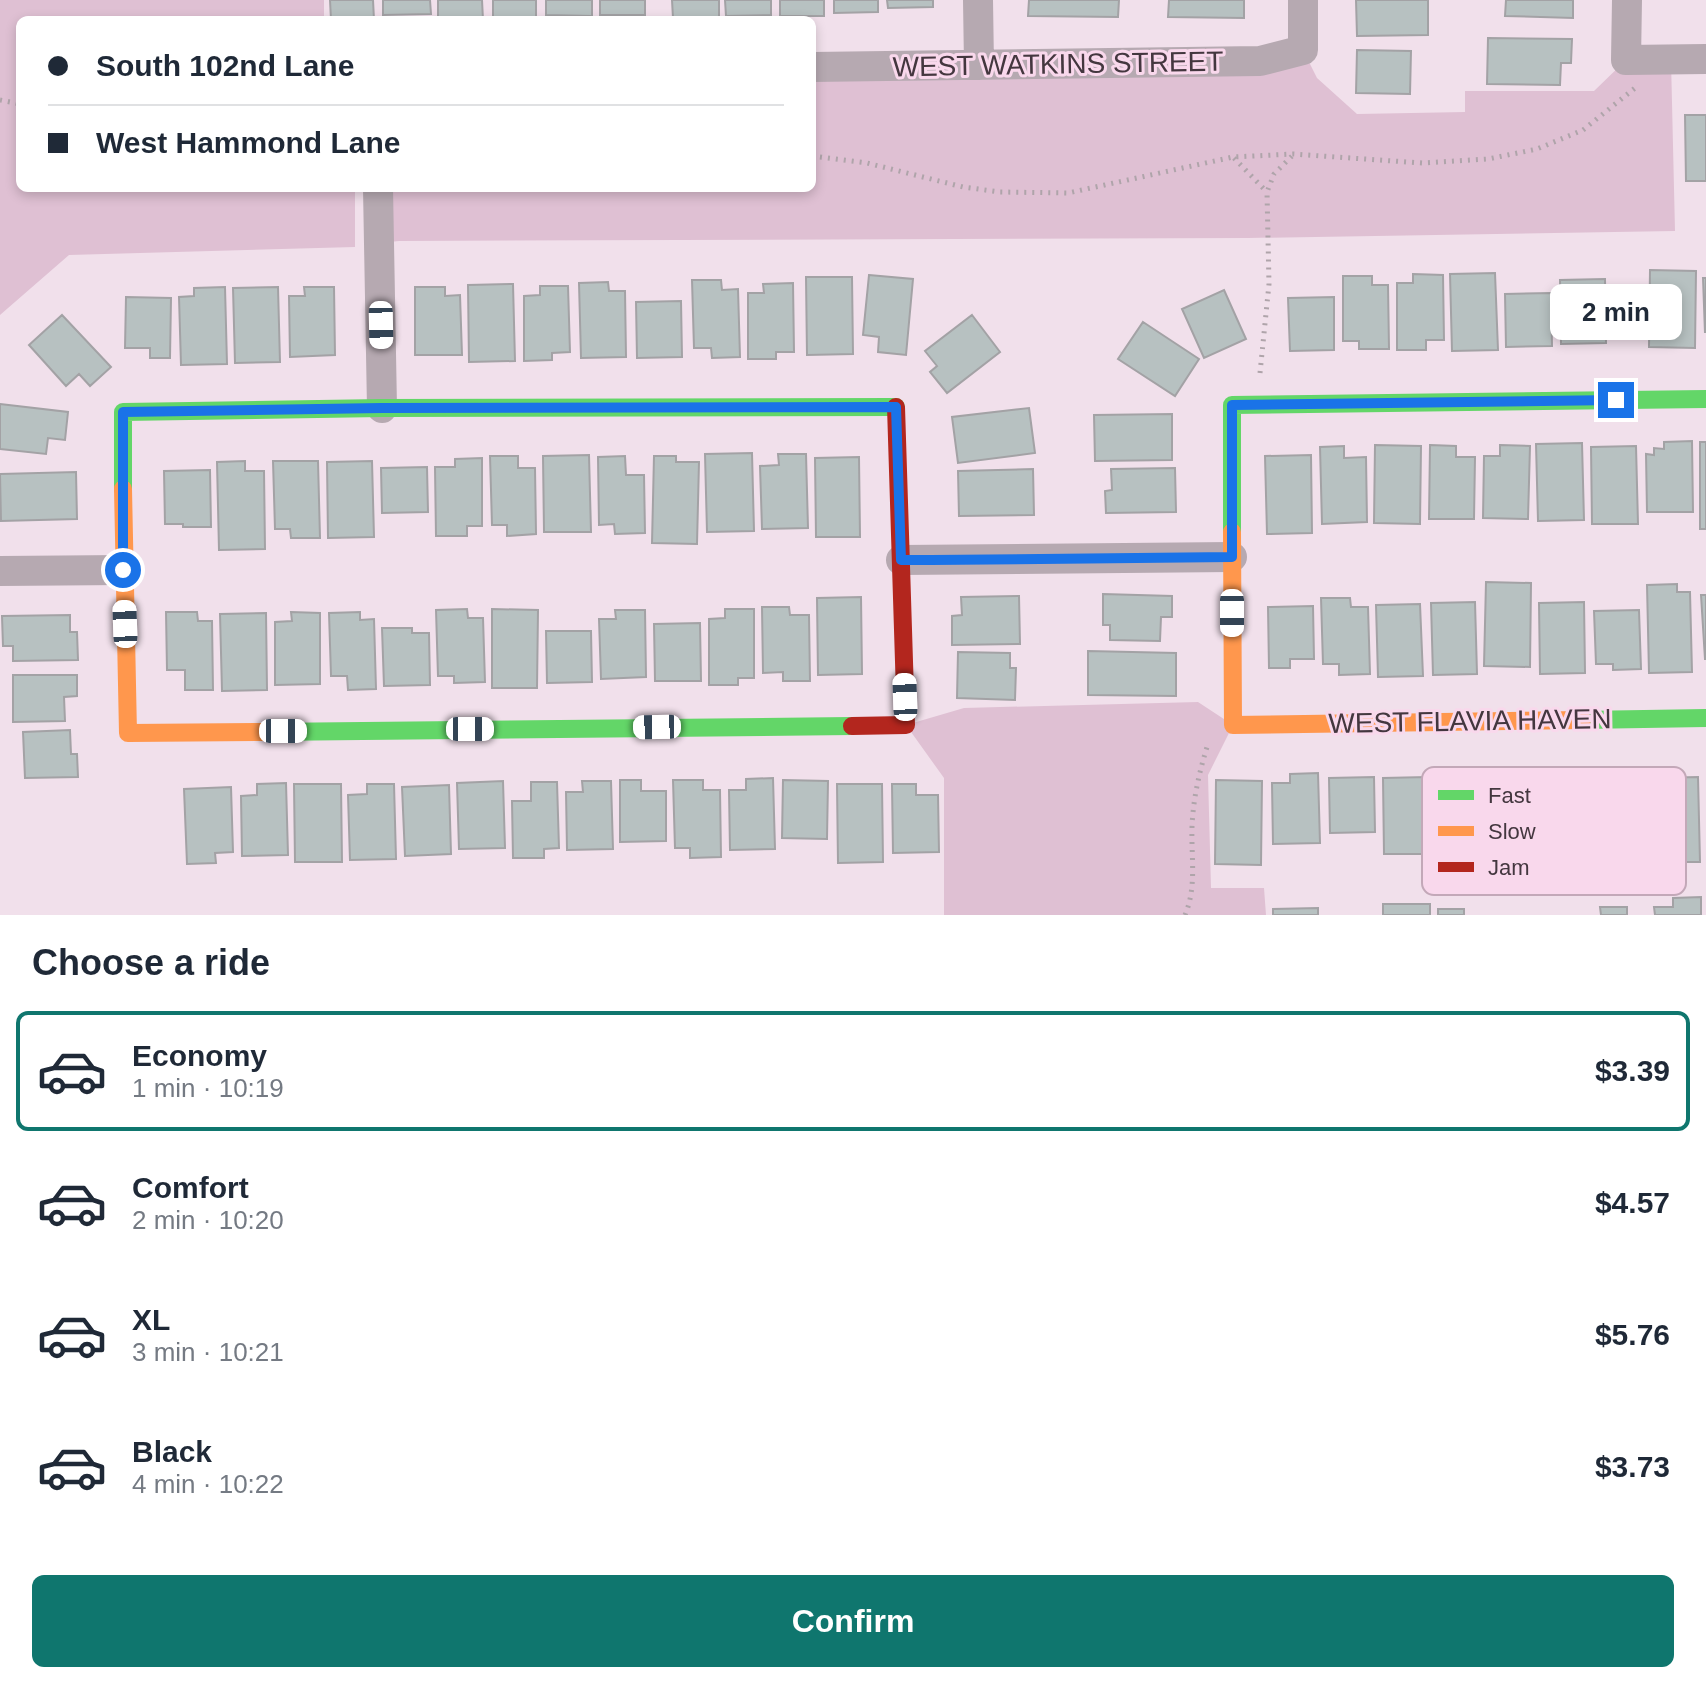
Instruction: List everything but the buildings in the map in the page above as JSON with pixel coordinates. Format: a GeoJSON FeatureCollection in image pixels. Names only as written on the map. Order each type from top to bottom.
{"type":"FeatureCollection","features":[{"type":"Feature","properties":{"kind":"street"},"geometry":{"type":"LineString","coordinates":[[978,0],[979,65]]}},
{"type":"Feature","properties":{"kind":"street","name":"WEST WATKINS STREET"},"geometry":{"type":"LineString","coordinates":[[816,67],[1260,61],[1303,50],[1303,0]]}},
{"type":"Feature","properties":{"kind":"street"},"geometry":{"type":"LineString","coordinates":[[1627,0],[1636,60],[1706,59]]}},
{"type":"Feature","properties":{"kind":"street"},"geometry":{"type":"LineString","coordinates":[[378,192],[382,408]]}},
{"type":"Feature","properties":{"kind":"street"},"geometry":{"type":"LineString","coordinates":[[1233,725],[1232,405],[1706,399]]}},
{"type":"Feature","properties":{"kind":"street"},"geometry":{"type":"LineString","coordinates":[[896,407],[906,725],[128,733],[123,570],[123,412],[382,408],[896,407]]}},
{"type":"Feature","properties":{"kind":"street"},"geometry":{"type":"LineString","coordinates":[[901,560],[1232,557]]}},
{"type":"Feature","properties":{"kind":"street"},"geometry":{"type":"LineString","coordinates":[[0,571],[123,570]]}},
{"type":"Feature","properties":{"kind":"street","name":"WEST FLAVIA HAVEN"},"geometry":{"type":"LineString","coordinates":[[1233,725],[1706,718]]}},
{"type":"Feature","properties":{"kind":"path"},"geometry":{"type":"LineString","coordinates":[[816,157],[867,163],[963,187],[1000,192],[1068,193],[1233,157],[1293,154],[1422,163],[1488,159],[1537,149],[1583,130],[1635,88],[1636,60]]}},
{"type":"Feature","properties":{"kind":"path"},"geometry":{"type":"LineString","coordinates":[[1256,405],[1269,284],[1267,192],[1274,174],[1293,154]]}},
{"type":"Feature","properties":{"kind":"path"},"geometry":{"type":"LineString","coordinates":[[1233,157],[1267,192]]}},
{"type":"Feature","properties":{"kind":"path"},"geometry":{"type":"LineString","coordinates":[[1185,915],[1193,883],[1192,826],[1198,776],[1211,735],[1233,725]]}},
{"type":"Feature","properties":{"kind":"shaded area"},"geometry":{"type":"Polygon","coordinates":[[[0,0],[324,0],[324,16],[16,16],[16,192],[355,192],[355,247],[69,255],[0,315],[0,0]]]}},
{"type":"Feature","properties":{"kind":"shaded area"},"geometry":{"type":"Polygon","coordinates":[[[1303,50],[1317,78],[1357,114],[1465,112],[1465,91],[1594,91],[1626,60],[1671,60],[1675,231],[1248,238],[380,243],[378,192],[816,192],[816,67],[1303,50]]]}},
{"type":"Feature","properties":{"kind":"shaded area"},"geometry":{"type":"Polygon","coordinates":[[[1198,702],[1233,725],[1208,775],[1211,888],[1264,888],[1266,915],[944,915],[944,778],[906,725],[964,708],[1198,702]]]}},
{"type":"Feature","properties":{"kind":"traffic: fast"},"geometry":{"type":"LineString","coordinates":[[1232,532],[1232,405],[1706,399]]}},
{"type":"Feature","properties":{"kind":"traffic: fast"},"geometry":{"type":"LineString","coordinates":[[123,489],[123,412],[896,407]]}},
{"type":"Feature","properties":{"kind":"traffic: fast"},"geometry":{"type":"LineString","coordinates":[[1582,720],[1706,718]]}},
{"type":"Feature","properties":{"kind":"traffic: fast"},"geometry":{"type":"LineString","coordinates":[[265,732],[852,726]]}},
{"type":"Feature","properties":{"kind":"traffic: slow"},"geometry":{"type":"LineString","coordinates":[[123,489],[128,733],[265,732]]}},
{"type":"Feature","properties":{"kind":"traffic: slow"},"geometry":{"type":"LineString","coordinates":[[1232,532],[1233,725],[1582,720]]}},
{"type":"Feature","properties":{"kind":"traffic: jam"},"geometry":{"type":"LineString","coordinates":[[852,726],[906,725],[896,407]]}},
{"type":"Feature","properties":{"kind":"route"},"geometry":{"type":"LineString","coordinates":[[123,570],[123,412],[896,407],[901,560],[931,560],[1232,557],[1232,405],[1616,400]]}}]}
